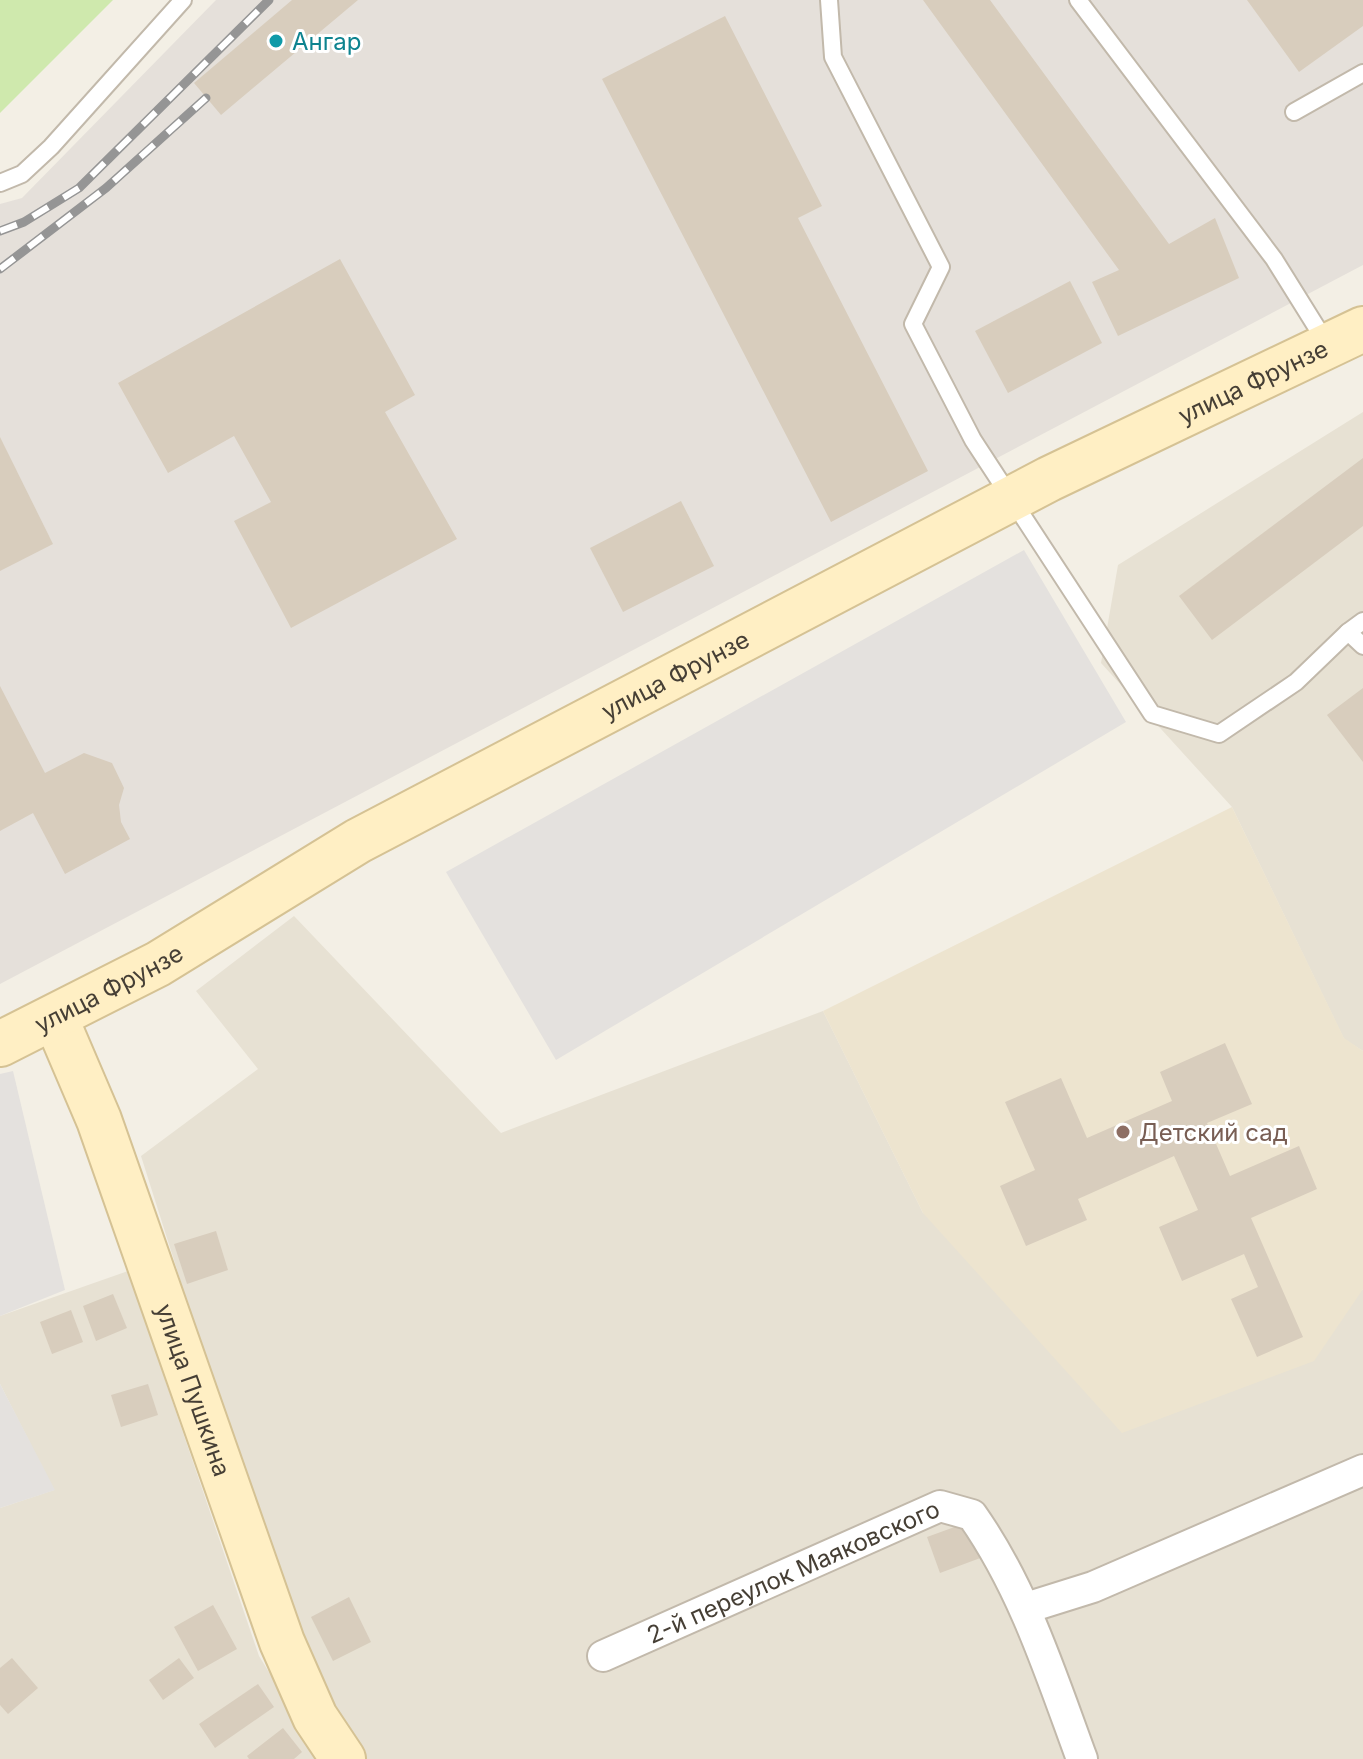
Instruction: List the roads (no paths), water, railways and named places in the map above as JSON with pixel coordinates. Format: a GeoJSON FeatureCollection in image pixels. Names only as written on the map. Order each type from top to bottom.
{"type":"FeatureCollection","features":[{"type":"Feature","properties":{"kind":"street","name":"улица Фрунзе"},"geometry":{"type":"LineString","coordinates":[[0,1044],[158,964],[358,841],[1049,479],[1345,337]]}},
{"type":"Feature","properties":{"kind":"street","name":"улица Пушкина"},"geometry":{"type":"LineString","coordinates":[[55,1017],[99,1120],[282,1642],[315,1717],[343,1759]]}},
{"type":"Feature","properties":{"kind":"street"},"geometry":{"type":"LineString","coordinates":[[1026,1608],[1093,1587],[1363,1470]]}},
{"type":"Feature","properties":{"kind":"street","name":"2-й переулок Маяковского"},"geometry":{"type":"LineString","coordinates":[[603,1656],[940,1506],[972,1515],[1026,1608],[1082,1759]]}},
{"type":"Feature","properties":{"kind":"lane"},"geometry":{"type":"LineString","coordinates":[[0,183],[22,174],[51,147],[183,0]]}},
{"type":"Feature","properties":{"kind":"lane"},"geometry":{"type":"LineString","coordinates":[[829,0],[833,57],[941,267],[913,324],[973,440],[1152,714],[1219,734],[1296,682],[1363,621]]}},
{"type":"Feature","properties":{"kind":"lane"},"geometry":{"type":"LineString","coordinates":[[1078,0],[1274,259],[1345,337]]}},
{"type":"Feature","properties":{"kind":"lane"},"geometry":{"type":"LineString","coordinates":[[1294,112],[1363,73]]}},
{"type":"Feature","properties":{"kind":"lane"},"geometry":{"type":"LineString","coordinates":[[1348,632],[1363,646]]}},
{"type":"Feature","properties":{"kind":"railway"},"geometry":{"type":"LineString","coordinates":[[0,231],[24,222],[79,188],[269,0]]}},
{"type":"Feature","properties":{"kind":"railway"},"geometry":{"type":"LineString","coordinates":[[0,269],[106,188],[206,98]]}},
{"type":"Feature","properties":{"kind":"place","name":"Ангар"},"geometry":{"type":"Point","coordinates":[276,41]}},
{"type":"Feature","properties":{"kind":"place","name":"Детский сад"},"geometry":{"type":"Point","coordinates":[1123,1132]}}]}
